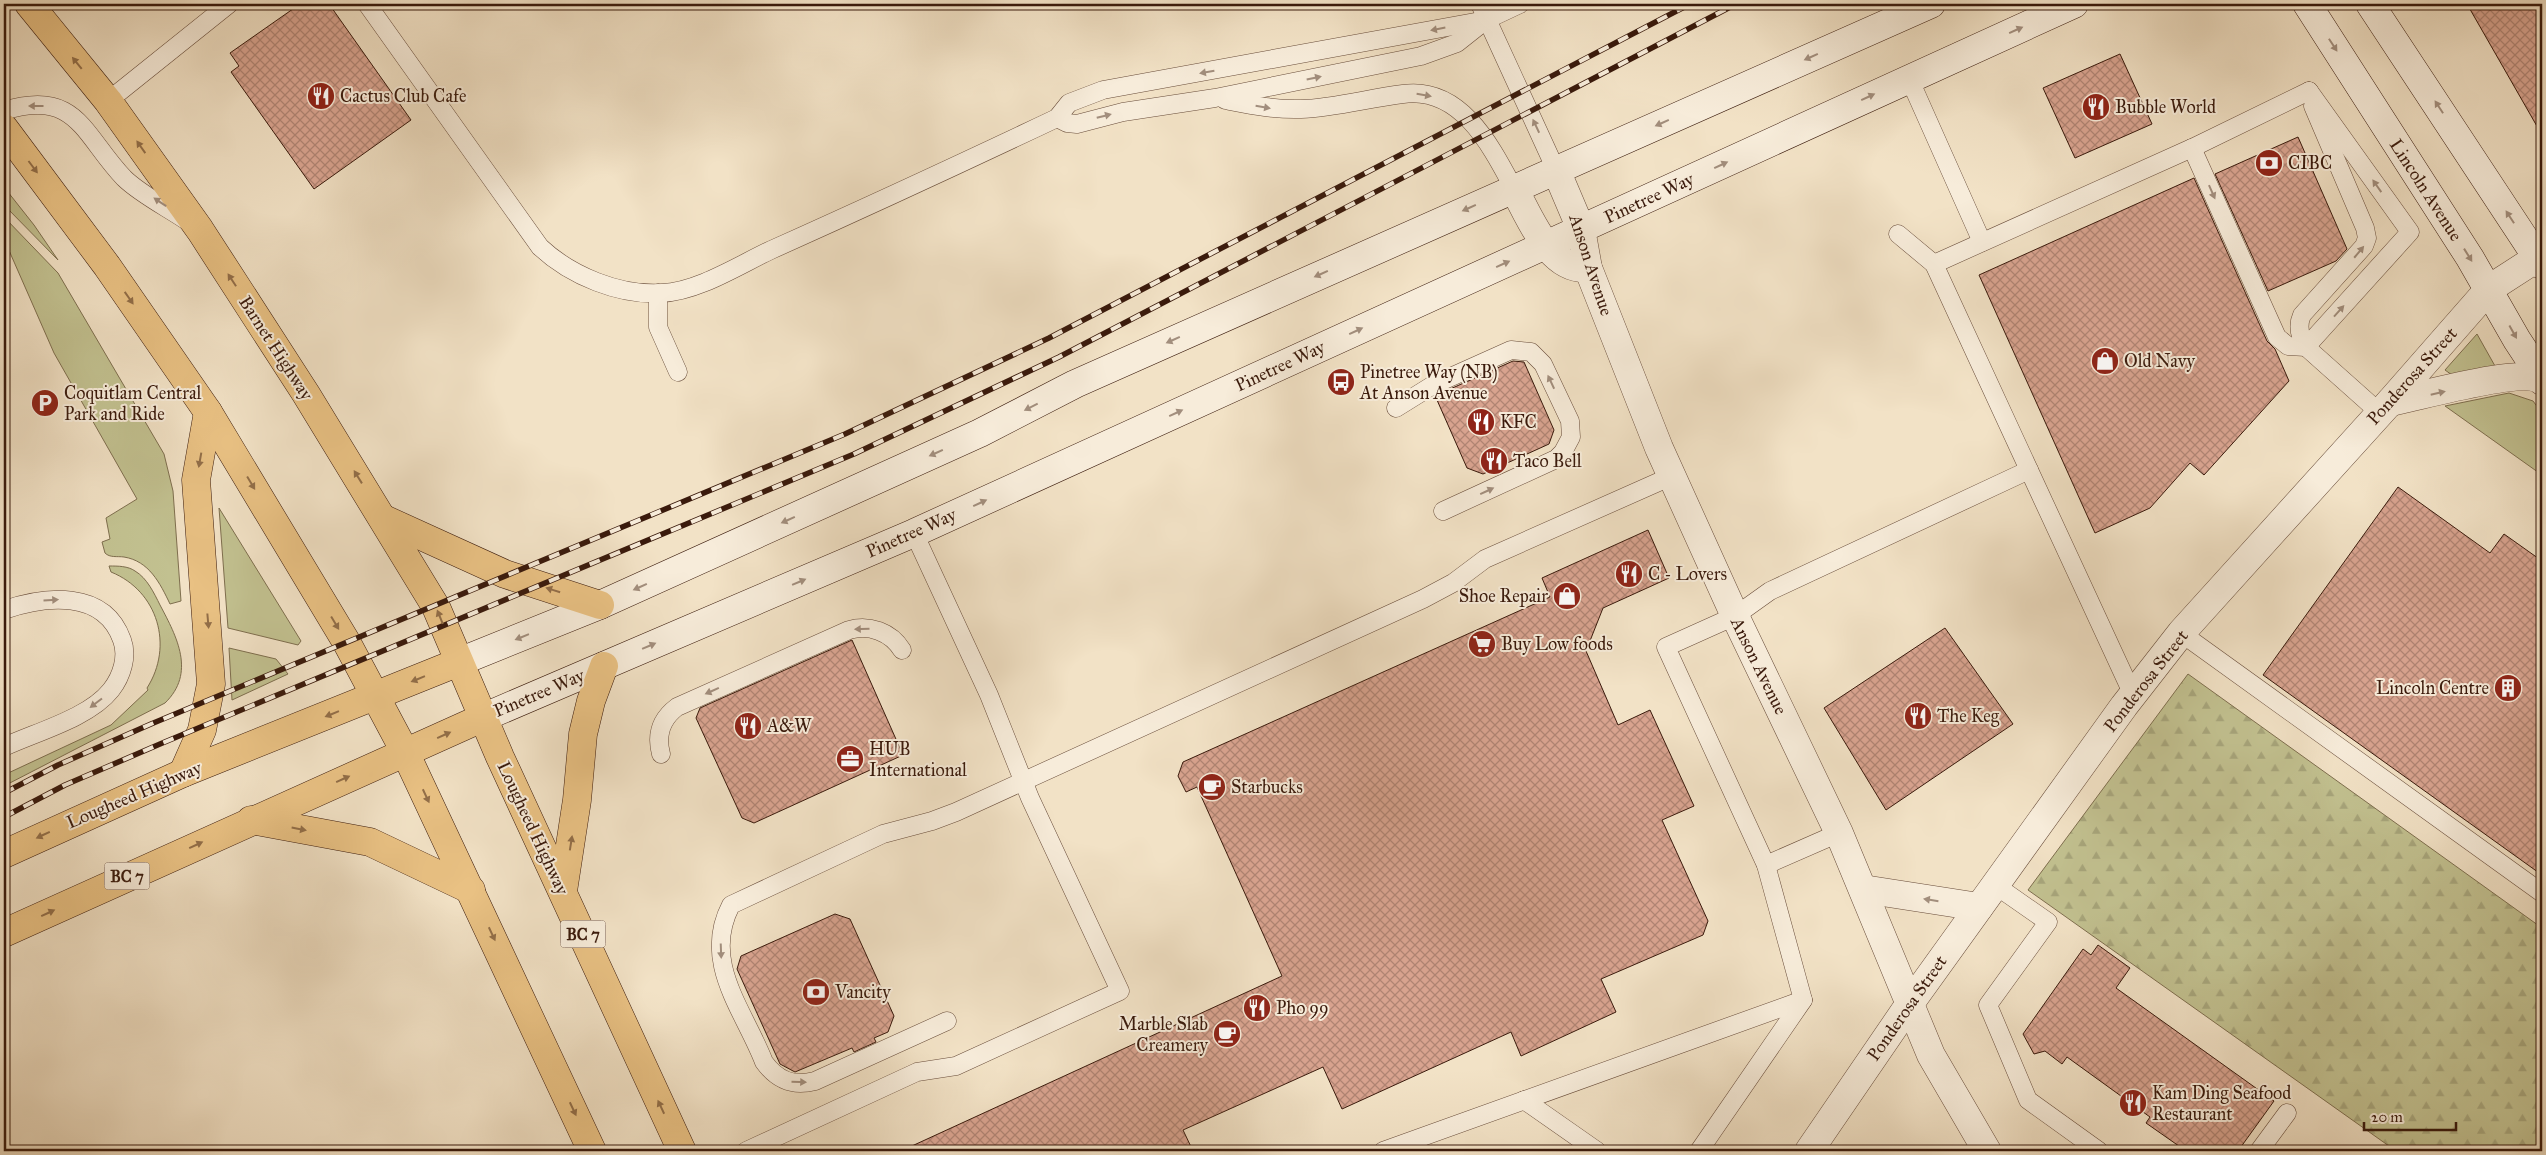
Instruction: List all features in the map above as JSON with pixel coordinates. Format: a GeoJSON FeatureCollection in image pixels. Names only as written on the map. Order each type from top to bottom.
{"type":"FeatureCollection","features":[{"type":"Feature","properties":{"kind":"main road","name":"Barnet Highway"},"geometry":{"type":"LineString","coordinates":[[29,4],[108,101],[200,230],[384,519],[436,607],[482,718]]}},
{"type":"Feature","properties":{"kind":"main road"},"geometry":{"type":"LineString","coordinates":[[459,662],[600,605],[980,433],[1074,384],[1931,4]]}},
{"type":"Feature","properties":{"kind":"main road","name":"Pinetree Way"},"geometry":{"type":"LineString","coordinates":[[482,718],[914,533],[2074,4]]}},
{"type":"Feature","properties":{"kind":"main road","name":"Lincoln Avenue"},"geometry":{"type":"LineString","coordinates":[[2307,4],[2489,289],[2517,340],[2542,379]]}},
{"type":"Feature","properties":{"kind":"main road"},"geometry":{"type":"LineString","coordinates":[[2370,4],[2540,262]]}},
{"type":"Feature","properties":{"kind":"main road"},"geometry":{"type":"LineString","coordinates":[[4,128],[106,266],[208,412],[377,695],[406,752],[592,1151]]}},
{"type":"Feature","properties":{"kind":"main road","name":"Anson Avenue"},"geometry":{"type":"LineString","coordinates":[[1556,170],[1581,229],[1588,268],[1641,406],[1735,616],[1839,833],[1931,1055],[1987,1151]]}},
{"type":"Feature","properties":{"kind":"main road"},"geometry":{"type":"LineString","coordinates":[[1514,189],[1547,245],[1569,266],[1578,269],[1588,268]]}},
{"type":"Feature","properties":{"kind":"main road","name":"Ponderosa Street"},"geometry":{"type":"LineString","coordinates":[[1809,1151],[1910,1002],[2133,695],[2181,633],[2385,408],[2489,289],[2540,262]]}},
{"type":"Feature","properties":{"kind":"main road"},"geometry":{"type":"LineString","coordinates":[[2385,408],[2513,376],[2542,379]]}},
{"type":"Feature","properties":{"kind":"main road"},"geometry":{"type":"LineString","coordinates":[[183,773],[202,730],[211,684],[196,480],[208,412]]}},
{"type":"Feature","properties":{"kind":"main road"},"geometry":{"type":"LineString","coordinates":[[384,519],[505,574],[600,605]]}},
{"type":"Feature","properties":{"kind":"main road","name":"Lougheed Highway"},"geometry":{"type":"LineString","coordinates":[[4,854],[183,773],[459,662]]}},
{"type":"Feature","properties":{"kind":"main road"},"geometry":{"type":"LineString","coordinates":[[564,892],[577,800],[583,734],[591,701],[604,666]]}},
{"type":"Feature","properties":{"kind":"main road","name":"Lougheed Highway"},"geometry":{"type":"LineString","coordinates":[[482,718],[682,1151]]}},
{"type":"Feature","properties":{"kind":"main road","name":"BC 7"},"geometry":{"type":"LineString","coordinates":[[4,933],[251,820],[482,718]]}},
{"type":"Feature","properties":{"kind":"main road"},"geometry":{"type":"LineString","coordinates":[[251,820],[370,842],[471,890]]}},
{"type":"Feature","properties":{"kind":"main road"},"geometry":{"type":"LineString","coordinates":[[1863,889],[1979,907]]}},
{"type":"Feature","properties":{"kind":"lane"},"geometry":{"type":"LineString","coordinates":[[108,101],[229,4]]}},
{"type":"Feature","properties":{"kind":"lane"},"geometry":{"type":"LineString","coordinates":[[367,4],[540,248],[565,266],[593,279],[620,288],[658,293],[692,286],[1057,118],[1069,103],[1103,90],[1520,4]]}},
{"type":"Feature","properties":{"kind":"lane"},"geometry":{"type":"LineString","coordinates":[[1057,118],[1075,124],[1123,112],[1215,98],[1434,52],[1458,43],[1483,12]]}},
{"type":"Feature","properties":{"kind":"lane"},"geometry":{"type":"LineString","coordinates":[[1483,12],[1556,170]]}},
{"type":"Feature","properties":{"kind":"lane"},"geometry":{"type":"LineString","coordinates":[[1909,78],[1982,242]]}},
{"type":"Feature","properties":{"kind":"lane"},"geometry":{"type":"LineString","coordinates":[[1934,264],[2192,148],[2310,91]]}},
{"type":"Feature","properties":{"kind":"lane"},"geometry":{"type":"LineString","coordinates":[[2306,347],[2410,232],[2310,91]]}},
{"type":"Feature","properties":{"kind":"lane"},"geometry":{"type":"LineString","coordinates":[[2310,91],[2318,120],[2365,228],[2367,238],[2364,246],[2302,315],[2300,332],[2306,347],[2385,408]]}},
{"type":"Feature","properties":{"kind":"lane"},"geometry":{"type":"LineString","coordinates":[[1215,98],[1270,108],[1301,110],[1404,94],[1433,97],[1453,106],[1474,125],[1494,152],[1514,189]]}},
{"type":"Feature","properties":{"kind":"lane"},"geometry":{"type":"LineString","coordinates":[[4,112],[37,105],[61,109],[79,121],[125,179],[200,230]]}},
{"type":"Feature","properties":{"kind":"lane"},"geometry":{"type":"LineString","coordinates":[[2192,148],[2276,337],[2288,346],[2306,347]]}},
{"type":"Feature","properties":{"kind":"lane"},"geometry":{"type":"LineString","coordinates":[[1898,234],[1934,264],[2133,695]]}},
{"type":"Feature","properties":{"kind":"lane"},"geometry":{"type":"LineString","coordinates":[[658,293],[658,327],[678,372]]}},
{"type":"Feature","properties":{"kind":"lane"},"geometry":{"type":"LineString","coordinates":[[1396,408],[1433,385],[1504,352],[1523,349],[1534,354],[1543,364],[1570,422],[1571,437],[1558,457],[1443,511]]}},
{"type":"Feature","properties":{"kind":"lane"},"geometry":{"type":"LineString","coordinates":[[1699,1151],[1803,1000],[1766,865],[1666,647],[1735,616],[1770,591],[2029,470]]}},
{"type":"Feature","properties":{"kind":"lane"},"geometry":{"type":"LineString","coordinates":[[947,1021],[815,1081],[797,1083],[780,1078],[764,1062],[724,972],[720,954],[721,931],[731,905],[883,834],[939,819],[1025,780],[1423,598],[1453,583],[1485,559],[1672,476]]}},
{"type":"Feature","properties":{"kind":"lane"},"geometry":{"type":"LineString","coordinates":[[746,1151],[917,1072],[955,1066],[1120,991],[1030,798],[1025,780],[989,695],[914,533]]}},
{"type":"Feature","properties":{"kind":"lane"},"geometry":{"type":"LineString","coordinates":[[4,610],[49,600],[84,602],[98,608],[115,624],[124,644],[124,655],[118,679],[110,691],[95,705],[76,716],[4,746]]}},
{"type":"Feature","properties":{"kind":"lane"},"geometry":{"type":"LineString","coordinates":[[661,754],[659,739],[661,728],[668,714],[677,707],[840,634],[856,628],[874,629],[894,640],[902,650]]}},
{"type":"Feature","properties":{"kind":"lane"},"geometry":{"type":"LineString","coordinates":[[2181,633],[2542,893]]}},
{"type":"Feature","properties":{"kind":"lane"},"geometry":{"type":"LineString","coordinates":[[1766,865],[1839,833]]}},
{"type":"Feature","properties":{"kind":"lane"},"geometry":{"type":"LineString","coordinates":[[1995,886],[2048,922],[1988,1005],[2028,1100],[2099,1151]]}},
{"type":"Feature","properties":{"kind":"lane"},"geometry":{"type":"LineString","coordinates":[[1383,1151],[1803,1000]]}},
{"type":"Feature","properties":{"kind":"lane"},"geometry":{"type":"LineString","coordinates":[[1524,1100],[1597,1151]]}},
{"type":"Feature","properties":{"kind":"lane"},"geometry":{"type":"LineString","coordinates":[[2259,1151],[2286,1113]]}},
{"type":"Feature","properties":{"kind":"green space"},"geometry":{"type":"Polygon","coordinates":[[[4,187],[34,225],[58,260],[6,207],[4,187]]]}},
{"type":"Feature","properties":{"kind":"green space"},"geometry":{"type":"Polygon","coordinates":[[[4,217],[58,273],[164,454],[173,491],[181,601],[170,604],[153,574],[140,563],[133,559],[111,556],[105,553],[102,542],[110,539],[106,518],[137,499],[54,353],[4,239],[4,217]]]}},
{"type":"Feature","properties":{"kind":"green space"},"geometry":{"type":"Polygon","coordinates":[[[2477,334],[2495,366],[2452,375],[2445,370],[2477,334]]]}},
{"type":"Feature","properties":{"kind":"green space"},"geometry":{"type":"Polygon","coordinates":[[[2509,393],[2533,401],[2542,413],[2542,475],[2445,406],[2509,393]]]}},
{"type":"Feature","properties":{"kind":"green space"},"geometry":{"type":"Polygon","coordinates":[[[219,508],[301,641],[298,645],[228,628],[219,508]]]}},
{"type":"Feature","properties":{"kind":"green space"},"geometry":{"type":"Polygon","coordinates":[[[109,566],[132,569],[147,582],[177,642],[182,667],[180,680],[165,703],[4,786],[4,775],[111,725],[148,690],[147,688],[155,672],[159,655],[160,638],[157,621],[150,606],[140,592],[127,581],[111,572],[109,566]]]}},
{"type":"Feature","properties":{"kind":"green space"},"geometry":{"type":"Polygon","coordinates":[[[229,648],[276,659],[288,674],[232,700],[229,648]]]}},
{"type":"Feature","properties":{"kind":"green space"},"geometry":{"type":"Polygon","coordinates":[[[2188,674],[2542,928],[2542,1151],[2396,1151],[2028,890],[2188,674]]]}},
{"type":"Feature","properties":{"kind":"building","name":"Cactus Club Cafe"},"geometry":{"type":"Polygon","coordinates":[[[300,4],[329,4],[411,120],[314,189],[231,72],[239,66],[230,53],[300,4]]]}},
{"type":"Feature","properties":{"kind":"building"},"geometry":{"type":"Polygon","coordinates":[[[2467,4],[2542,4],[2542,135],[2467,4]]]}},
{"type":"Feature","properties":{"kind":"building"},"geometry":{"type":"Polygon","coordinates":[[[2120,54],[2152,124],[2075,158],[2043,88],[2120,54]]]}},
{"type":"Feature","properties":{"kind":"building"},"geometry":{"type":"Polygon","coordinates":[[[2298,137],[2347,249],[2336,261],[2268,291],[2215,174],[2298,137]]]}},
{"type":"Feature","properties":{"kind":"building"},"geometry":{"type":"Polygon","coordinates":[[[2194,178],[2267,341],[2275,349],[2289,381],[2204,475],[2190,463],[2150,508],[2095,533],[1979,275],[2194,178]]]}},
{"type":"Feature","properties":{"kind":"building"},"geometry":{"type":"Polygon","coordinates":[[[1513,361],[1524,362],[1554,430],[1549,444],[1483,474],[1467,468],[1437,400],[1439,394],[1513,361]]]}},
{"type":"Feature","properties":{"kind":"building"},"geometry":{"type":"Polygon","coordinates":[[[2398,487],[2490,553],[2504,534],[2542,561],[2542,875],[2263,675],[2398,487]]]}},
{"type":"Feature","properties":{"kind":"building"},"geometry":{"type":"Polygon","coordinates":[[[1648,530],[1669,578],[1603,608],[1586,651],[1618,725],[1650,710],[1694,806],[1662,820],[1708,921],[1703,935],[1601,979],[1616,1012],[1521,1056],[1511,1032],[1342,1109],[1323,1067],[1183,1130],[1193,1151],[901,1151],[1282,976],[1197,787],[1186,792],[1178,776],[1183,762],[1550,597],[1542,578],[1648,530]]]}},
{"type":"Feature","properties":{"kind":"building","name":"The Keg"},"geometry":{"type":"Polygon","coordinates":[[[1945,628],[2013,724],[1886,810],[1824,708],[1945,628]]]}},
{"type":"Feature","properties":{"kind":"building"},"geometry":{"type":"Polygon","coordinates":[[[852,640],[903,755],[754,823],[742,818],[696,718],[700,708],[852,640]]]}},
{"type":"Feature","properties":{"kind":"building","name":"Vancity"},"geometry":{"type":"Polygon","coordinates":[[[835,914],[850,919],[894,1016],[888,1032],[874,1038],[876,1042],[854,1052],[852,1048],[795,1072],[780,1064],[737,969],[741,956],[835,914]]]}},
{"type":"Feature","properties":{"kind":"building"},"geometry":{"type":"Polygon","coordinates":[[[2098,945],[2130,968],[2116,988],[2274,1101],[2238,1151],[2186,1151],[2146,1123],[2150,1117],[2067,1057],[2062,1064],[2045,1051],[2034,1054],[2023,1034],[2083,949],[2091,955],[2098,945]]]}},
{"type":"Feature","properties":{"kind":"railway"},"geometry":{"type":"LineString","coordinates":[[4,793],[58,765],[151,724],[845,434],[1049,338],[1690,4]]}},
{"type":"Feature","properties":{"kind":"railway"},"geometry":{"type":"LineString","coordinates":[[4,817],[65,785],[160,744],[854,454],[1059,357],[1736,4]]}},
{"type":"Feature","properties":{"kind":"place","name":"Cactus Club Cafe"},"geometry":{"type":"Point","coordinates":[321,96]}},
{"type":"Feature","properties":{"kind":"place","name":"Bubble World"},"geometry":{"type":"Point","coordinates":[2096,107]}},
{"type":"Feature","properties":{"kind":"place","name":"CIBC"},"geometry":{"type":"Point","coordinates":[2269,163]}},
{"type":"Feature","properties":{"kind":"place","name":"Old Navy"},"geometry":{"type":"Point","coordinates":[2105,361]}},
{"type":"Feature","properties":{"kind":"place","name":"Pinetree Way (NB) At Anson Avenue"},"geometry":{"type":"Point","coordinates":[1341,382]}},
{"type":"Feature","properties":{"kind":"place","name":"Coquitlam Central Park and Ride"},"geometry":{"type":"Point","coordinates":[45,403]}},
{"type":"Feature","properties":{"kind":"place","name":"KFC"},"geometry":{"type":"Point","coordinates":[1481,422]}},
{"type":"Feature","properties":{"kind":"place","name":"Taco Bell"},"geometry":{"type":"Point","coordinates":[1494,461]}},
{"type":"Feature","properties":{"kind":"place","name":"C - Lovers"},"geometry":{"type":"Point","coordinates":[1629,574]}},
{"type":"Feature","properties":{"kind":"place","name":"Shoe Repair"},"geometry":{"type":"Point","coordinates":[1567,596]}},
{"type":"Feature","properties":{"kind":"place","name":"Buy Low foods"},"geometry":{"type":"Point","coordinates":[1482,644]}},
{"type":"Feature","properties":{"kind":"place","name":"Lincoln Centre"},"geometry":{"type":"Point","coordinates":[2508,688]}},
{"type":"Feature","properties":{"kind":"place","name":"The Keg"},"geometry":{"type":"Point","coordinates":[1918,716]}},
{"type":"Feature","properties":{"kind":"place","name":"A&W"},"geometry":{"type":"Point","coordinates":[748,726]}},
{"type":"Feature","properties":{"kind":"place","name":"HUB International"},"geometry":{"type":"Point","coordinates":[850,759]}},
{"type":"Feature","properties":{"kind":"place","name":"Starbucks"},"geometry":{"type":"Point","coordinates":[1212,787]}},
{"type":"Feature","properties":{"kind":"place","name":"Vancity"},"geometry":{"type":"Point","coordinates":[816,992]}},
{"type":"Feature","properties":{"kind":"place","name":"Pho 99"},"geometry":{"type":"Point","coordinates":[1257,1008]}},
{"type":"Feature","properties":{"kind":"place","name":"Marble Slab Creamery"},"geometry":{"type":"Point","coordinates":[1227,1034]}},
{"type":"Feature","properties":{"kind":"place","name":"Kam Ding Seafood Restaurant"},"geometry":{"type":"Point","coordinates":[2133,1103]}}]}
